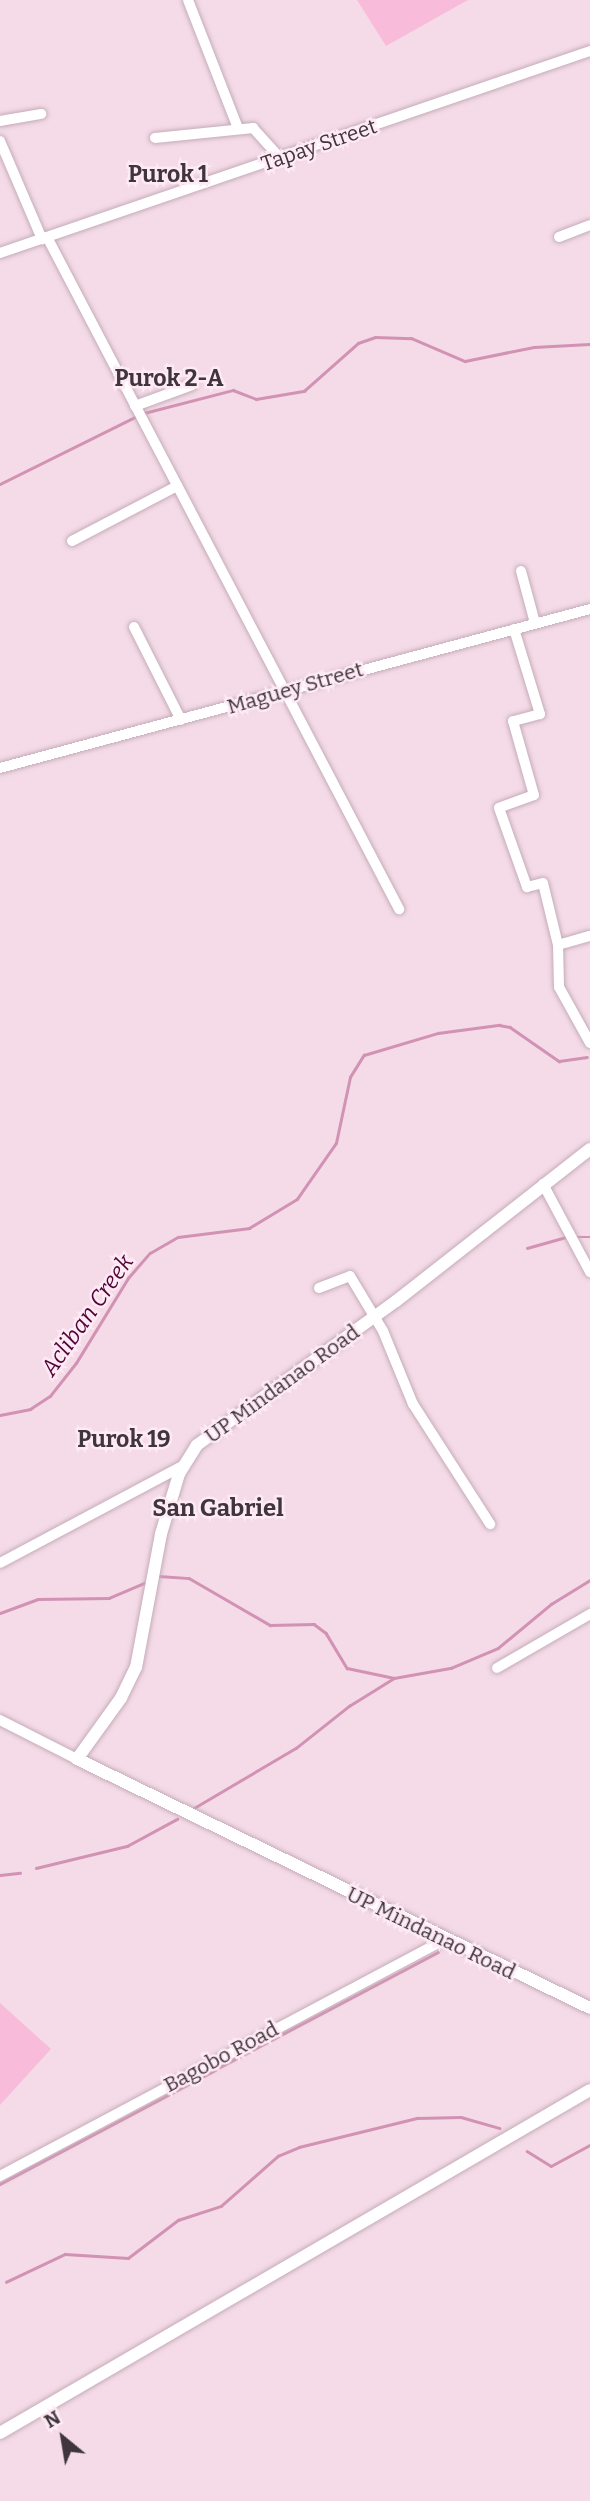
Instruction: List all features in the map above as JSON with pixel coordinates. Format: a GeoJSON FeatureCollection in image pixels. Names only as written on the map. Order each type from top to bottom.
{"type":"FeatureCollection","features":[{"type":"Feature","properties":{"kind":"street"},"geometry":{"type":"LineString","coordinates":[[188,0],[238,128]]}},
{"type":"Feature","properties":{"kind":"street","name":"Tapay Street"},"geometry":{"type":"LineString","coordinates":[[0,253],[590,51]]}},
{"type":"Feature","properties":{"kind":"street"},"geometry":{"type":"LineString","coordinates":[[0,121],[41,114]]}},
{"type":"Feature","properties":{"kind":"street"},"geometry":{"type":"LineString","coordinates":[[155,138],[238,128],[258,130],[281,159]]}},
{"type":"Feature","properties":{"kind":"street"},"geometry":{"type":"LineString","coordinates":[[0,141],[45,238],[399,909]]}},
{"type":"Feature","properties":{"kind":"street"},"geometry":{"type":"LineString","coordinates":[[559,237],[590,225]]}},
{"type":"Feature","properties":{"kind":"street"},"geometry":{"type":"LineString","coordinates":[[135,406],[192,385]]}},
{"type":"Feature","properties":{"kind":"street"},"geometry":{"type":"LineString","coordinates":[[72,541],[177,485]]}},
{"type":"Feature","properties":{"kind":"street"},"geometry":{"type":"LineString","coordinates":[[521,571],[535,624]]}},
{"type":"Feature","properties":{"kind":"street","name":"Maguey Street"},"geometry":{"type":"LineString","coordinates":[[0,768],[590,609]]}},
{"type":"Feature","properties":{"kind":"street"},"geometry":{"type":"LineString","coordinates":[[135,627],[181,720]]}},
{"type":"Feature","properties":{"kind":"street"},"geometry":{"type":"LineString","coordinates":[[514,629],[541,713],[513,721],[534,795],[499,808],[527,887],[543,883],[558,946],[559,987],[590,1043]]}},
{"type":"Feature","properties":{"kind":"street"},"geometry":{"type":"LineString","coordinates":[[558,946],[590,936]]}},
{"type":"Feature","properties":{"kind":"street","name":"UP Mindanao Road"},"geometry":{"type":"LineString","coordinates":[[590,1149],[375,1317],[205,1437],[184,1465],[161,1534],[136,1667],[81,1761],[443,1940],[590,2008]]}},
{"type":"Feature","properties":{"kind":"street"},"geometry":{"type":"LineString","coordinates":[[543,1184],[590,1272]]}},
{"type":"Feature","properties":{"kind":"street"},"geometry":{"type":"LineString","coordinates":[[319,1288],[350,1276],[375,1317],[413,1404],[490,1524]]}},
{"type":"Feature","properties":{"kind":"street"},"geometry":{"type":"LineString","coordinates":[[0,1563],[184,1465]]}},
{"type":"Feature","properties":{"kind":"street"},"geometry":{"type":"LineString","coordinates":[[497,1668],[590,1614]]}},
{"type":"Feature","properties":{"kind":"street"},"geometry":{"type":"LineString","coordinates":[[0,1720],[81,1761]]}},
{"type":"Feature","properties":{"kind":"street","name":"Bagobo Road"},"geometry":{"type":"LineString","coordinates":[[0,2176],[443,1940]]}},
{"type":"Feature","properties":{"kind":"street"},"geometry":{"type":"LineString","coordinates":[[242,2297],[590,2090]]}},
{"type":"Feature","properties":{"kind":"street"},"geometry":{"type":"LineString","coordinates":[[0,2433],[43,2412],[590,2100]]}},
{"type":"Feature","properties":{"kind":"street"},"geometry":{"type":"LineString","coordinates":[[0,2442],[43,2412]]}},
{"type":"Feature","properties":{"kind":"shaded area"},"geometry":{"type":"Polygon","coordinates":[[[357,0],[468,0],[386,46],[357,0]]]}},
{"type":"Feature","properties":{"kind":"shaded area"},"geometry":{"type":"Polygon","coordinates":[[[0,2003],[51,2049],[0,2105],[0,2003]]]}},
{"type":"Feature","properties":{"kind":"waterway"},"geometry":{"type":"LineString","coordinates":[[144,413],[233,390],[256,399],[304,391],[358,343],[375,337],[411,338],[465,361],[534,347],[590,344]]}},
{"type":"Feature","properties":{"kind":"waterway"},"geometry":{"type":"LineString","coordinates":[[0,484],[135,417]]}},
{"type":"Feature","properties":{"kind":"waterway","name":"Acliban Creek"},"geometry":{"type":"LineString","coordinates":[[0,1415],[30,1409],[50,1396],[76,1363],[128,1278],[150,1253],[178,1237],[249,1228],[297,1199],[336,1143],[350,1077],[364,1055],[438,1033],[499,1025],[510,1027],[559,1061],[587,1057]]}},
{"type":"Feature","properties":{"kind":"waterway"},"geometry":{"type":"LineString","coordinates":[[527,1248],[566,1237]]}},
{"type":"Feature","properties":{"kind":"waterway"},"geometry":{"type":"LineString","coordinates":[[577,1237],[590,1237]]}},
{"type":"Feature","properties":{"kind":"waterway"},"geometry":{"type":"LineString","coordinates":[[159,1576],[189,1578],[270,1625],[314,1624],[326,1633],[347,1668],[394,1678]]}},
{"type":"Feature","properties":{"kind":"waterway"},"geometry":{"type":"LineString","coordinates":[[194,1808],[296,1748],[349,1706],[394,1678],[451,1668],[498,1648],[551,1604],[590,1580]]}},
{"type":"Feature","properties":{"kind":"waterway"},"geometry":{"type":"LineString","coordinates":[[0,1613],[38,1599],[109,1598],[144,1583]]}},
{"type":"Feature","properties":{"kind":"waterway"},"geometry":{"type":"LineString","coordinates":[[36,1868],[127,1846],[177,1819]]}},
{"type":"Feature","properties":{"kind":"waterway"},"geometry":{"type":"LineString","coordinates":[[0,1875],[20,1873]]}},
{"type":"Feature","properties":{"kind":"waterway"},"geometry":{"type":"LineString","coordinates":[[220,2067],[438,1952]]}},
{"type":"Feature","properties":{"kind":"waterway"},"geometry":{"type":"LineString","coordinates":[[0,2184],[215,2070]]}},
{"type":"Feature","properties":{"kind":"waterway"},"geometry":{"type":"LineString","coordinates":[[6,2282],[65,2254],[128,2258],[178,2220],[221,2206],[278,2156],[299,2147],[417,2118],[461,2117],[499,2128]]}},
{"type":"Feature","properties":{"kind":"waterway"},"geometry":{"type":"LineString","coordinates":[[527,2151],[551,2166],[590,2145]]}},
{"type":"Feature","properties":{"kind":"district","name":"Purok 1"},"geometry":{"type":"Point","coordinates":[168,174]}},
{"type":"Feature","properties":{"kind":"district","name":"Purok 2-A"},"geometry":{"type":"Point","coordinates":[169,378]}},
{"type":"Feature","properties":{"kind":"district","name":"Purok 19"},"geometry":{"type":"Point","coordinates":[124,1439]}},
{"type":"Feature","properties":{"kind":"district","name":"San Gabriel"},"geometry":{"type":"Point","coordinates":[218,1509]}}]}
